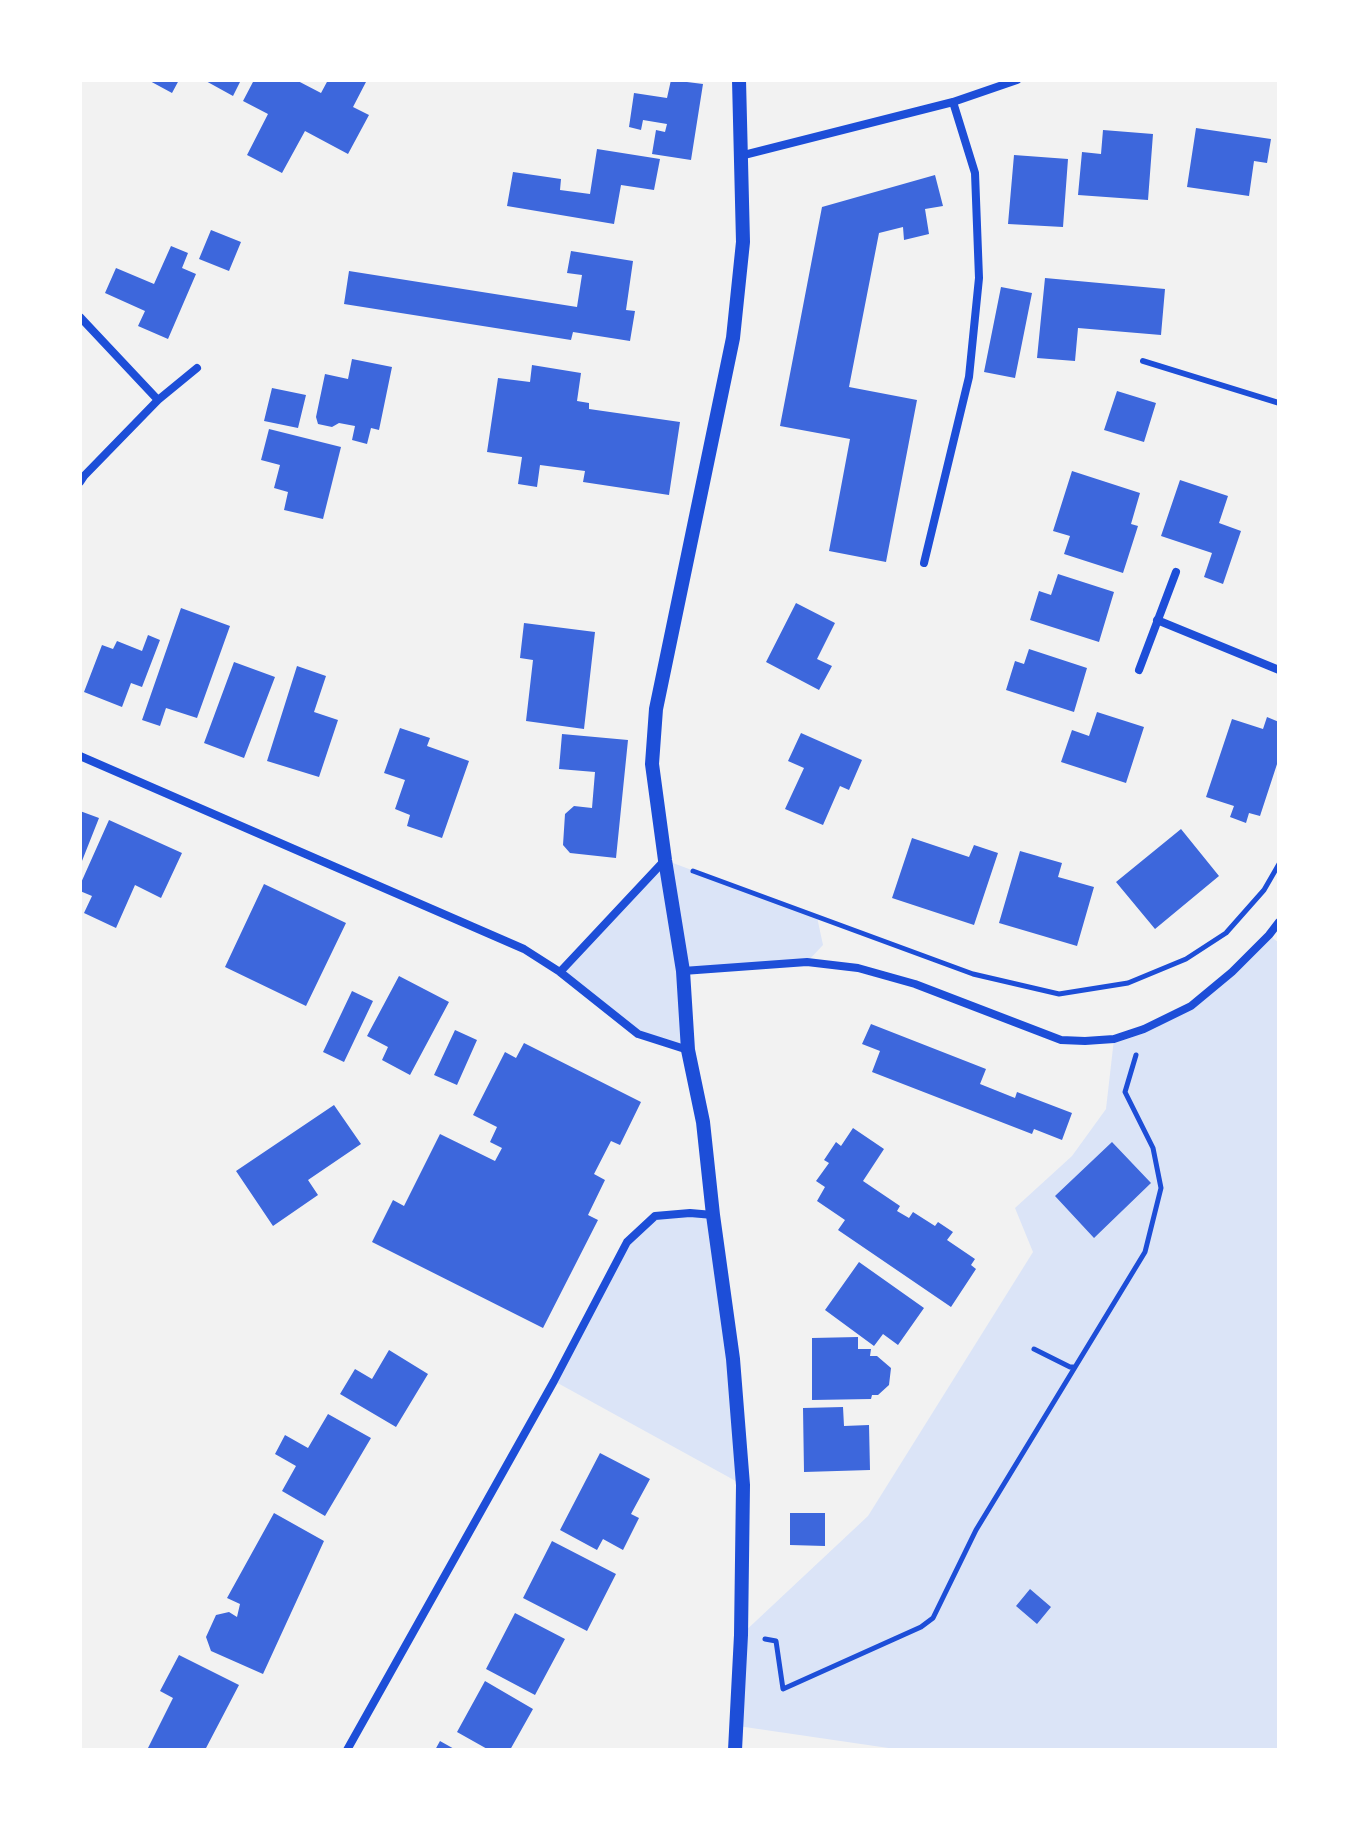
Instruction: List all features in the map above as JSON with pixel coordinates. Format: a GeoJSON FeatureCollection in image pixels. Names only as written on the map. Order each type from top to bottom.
{"type":"FeatureCollection","features":[{"type":"Feature","properties":{"kind":"street"},"geometry":{"type":"LineString","coordinates":[[735,1750],[741,1635],[743,1485],[733,1359],[703,1122],[688,1050],[683,971],[652,764],[656,709],[733,338],[743,242],[739,80]]}},
{"type":"Feature","properties":{"kind":"street"},"geometry":{"type":"LineString","coordinates":[[739,156],[953,102],[1017,80]]}},
{"type":"Feature","properties":{"kind":"street"},"geometry":{"type":"LineString","coordinates":[[924,563],[969,377],[979,278],[975,173],[953,102]]}},
{"type":"Feature","properties":{"kind":"street"},"geometry":{"type":"LineString","coordinates":[[80,317],[158,400]]}},
{"type":"Feature","properties":{"kind":"street"},"geometry":{"type":"LineString","coordinates":[[80,482],[158,400],[197,368]]}},
{"type":"Feature","properties":{"kind":"street"},"geometry":{"type":"LineString","coordinates":[[1139,670],[1176,572]]}},
{"type":"Feature","properties":{"kind":"street"},"geometry":{"type":"LineString","coordinates":[[1157,620],[1279,670]]}},
{"type":"Feature","properties":{"kind":"street"},"geometry":{"type":"LineString","coordinates":[[80,756],[524,949],[560,972],[638,1034],[688,1050]]}},
{"type":"Feature","properties":{"kind":"street"},"geometry":{"type":"LineString","coordinates":[[560,972],[665,860]]}},
{"type":"Feature","properties":{"kind":"street"},"geometry":{"type":"LineString","coordinates":[[683,971],[807,962],[858,968],[915,984],[1061,1040],[1114,1039],[1144,1029],[1191,1006],[1232,972],[1279,922]]}},
{"type":"Feature","properties":{"kind":"street"},"geometry":{"type":"LineString","coordinates":[[1269,935],[1279,943]]}},
{"type":"Feature","properties":{"kind":"street"},"geometry":{"type":"LineString","coordinates":[[347,1750],[554,1381],[627,1242],[655,1216],[713,1215]]}},
{"type":"Feature","properties":{"kind":"lane"},"geometry":{"type":"LineString","coordinates":[[1143,361],[1279,403]]}},
{"type":"Feature","properties":{"kind":"path"},"geometry":{"type":"LineString","coordinates":[[665,860],[973,974],[1059,994],[1128,983],[1186,959],[1226,933],[1264,890],[1279,864]]}},
{"type":"Feature","properties":{"kind":"path"},"geometry":{"type":"LineString","coordinates":[[760,1638],[776,1641],[783,1689],[921,1627],[933,1618],[976,1530],[1145,1252],[1161,1188],[1153,1148],[1125,1092],[1144,1029]]}},
{"type":"Feature","properties":{"kind":"path"},"geometry":{"type":"LineString","coordinates":[[1034,1349],[1074,1367]]}},
{"type":"Feature","properties":{"kind":"shaded area"},"geometry":{"type":"Polygon","coordinates":[[[665,860],[817,917],[823,945],[807,962],[684,971],[688,1050],[638,1034],[560,972],[665,860]]]}},
{"type":"Feature","properties":{"kind":"shaded area"},"geometry":{"type":"Polygon","coordinates":[[[1269,935],[1279,943],[1279,1750],[902,1750],[738,1726],[741,1635],[868,1516],[1033,1252],[1015,1208],[1072,1156],[1106,1109],[1114,1039],[1191,1006],[1269,935]]]}},
{"type":"Feature","properties":{"kind":"shaded area"},"geometry":{"type":"Polygon","coordinates":[[[713,1215],[743,1485],[554,1381],[627,1242],[655,1216],[713,1215]]]}},
{"type":"Feature","properties":{"kind":"building"},"geometry":{"type":"Polygon","coordinates":[[[148,80],[179,80],[172,93],[148,80]]]}},
{"type":"Feature","properties":{"kind":"building"},"geometry":{"type":"Polygon","coordinates":[[[204,80],[241,80],[233,96],[204,80]]]}},
{"type":"Feature","properties":{"kind":"building"},"geometry":{"type":"Polygon","coordinates":[[[254,80],[296,80],[321,93],[328,80],[367,80],[353,107],[369,115],[348,154],[305,131],[282,173],[247,155],[268,114],[243,101],[254,80]]]}},
{"type":"Feature","properties":{"kind":"building"},"geometry":{"type":"Polygon","coordinates":[[[671,80],[703,84],[691,160],[652,154],[656,130],[665,132],[667,124],[643,120],[641,130],[629,127],[634,93],[667,98],[671,80]]]}},
{"type":"Feature","properties":{"kind":"building"},"geometry":{"type":"Polygon","coordinates":[[[1196,128],[1271,139],[1267,163],[1254,161],[1249,196],[1187,187],[1196,128]]]}},
{"type":"Feature","properties":{"kind":"building"},"geometry":{"type":"Polygon","coordinates":[[[1103,130],[1153,134],[1148,200],[1078,195],[1082,152],[1101,154],[1103,130]]]}},
{"type":"Feature","properties":{"kind":"building"},"geometry":{"type":"Polygon","coordinates":[[[597,149],[660,159],[654,190],[621,185],[614,224],[507,206],[513,172],[561,179],[560,190],[590,194],[597,149]]]}},
{"type":"Feature","properties":{"kind":"building"},"geometry":{"type":"Polygon","coordinates":[[[1014,155],[1068,159],[1063,227],[1008,224],[1014,155]]]}},
{"type":"Feature","properties":{"kind":"building"},"geometry":{"type":"Polygon","coordinates":[[[935,175],[943,206],[925,209],[929,234],[904,240],[903,227],[879,233],[849,387],[917,400],[886,562],[829,551],[850,439],[780,426],[822,207],[935,175]]]}},
{"type":"Feature","properties":{"kind":"building"},"geometry":{"type":"Polygon","coordinates":[[[211,230],[241,242],[229,271],[199,259],[211,230]]]}},
{"type":"Feature","properties":{"kind":"building"},"geometry":{"type":"Polygon","coordinates":[[[171,246],[188,253],[182,268],[196,274],[168,339],[138,326],[145,311],[105,293],[116,268],[154,284],[171,246]]]}},
{"type":"Feature","properties":{"kind":"building"},"geometry":{"type":"Polygon","coordinates":[[[571,251],[633,261],[626,310],[635,311],[630,341],[573,332],[571,340],[344,304],[349,271],[577,307],[582,275],[567,273],[571,251]]]}},
{"type":"Feature","properties":{"kind":"building"},"geometry":{"type":"Polygon","coordinates":[[[1045,278],[1165,289],[1161,335],[1078,328],[1075,361],[1037,358],[1045,278]]]}},
{"type":"Feature","properties":{"kind":"building"},"geometry":{"type":"Polygon","coordinates":[[[1001,287],[1032,293],[1015,378],[984,372],[1001,287]]]}},
{"type":"Feature","properties":{"kind":"building"},"geometry":{"type":"Polygon","coordinates":[[[352,359],[392,367],[379,430],[371,428],[367,444],[352,440],[355,426],[318,424],[316,417],[325,374],[348,379],[352,359]]]}},
{"type":"Feature","properties":{"kind":"building"},"geometry":{"type":"Polygon","coordinates":[[[532,365],[581,373],[577,401],[589,403],[589,409],[680,422],[669,495],[583,482],[585,471],[540,465],[537,487],[518,484],[522,457],[487,452],[498,378],[530,382],[532,365]]]}},
{"type":"Feature","properties":{"kind":"building"},"geometry":{"type":"Polygon","coordinates":[[[272,388],[306,395],[298,428],[264,421],[272,388]]]}},
{"type":"Feature","properties":{"kind":"building"},"geometry":{"type":"Polygon","coordinates":[[[1117,391],[1156,403],[1144,442],[1104,430],[1117,391]]]}},
{"type":"Feature","properties":{"kind":"building"},"geometry":{"type":"Polygon","coordinates":[[[269,429],[341,447],[323,519],[284,510],[288,492],[274,488],[280,465],[261,460],[269,429]]]}},
{"type":"Feature","properties":{"kind":"building"},"geometry":{"type":"Polygon","coordinates":[[[1072,471],[1140,493],[1131,524],[1138,526],[1123,573],[1064,554],[1070,536],[1053,531],[1072,471]]]}},
{"type":"Feature","properties":{"kind":"building"},"geometry":{"type":"Polygon","coordinates":[[[1180,480],[1228,496],[1219,523],[1241,531],[1223,584],[1204,577],[1212,553],[1161,536],[1180,480]]]}},
{"type":"Feature","properties":{"kind":"building"},"geometry":{"type":"Polygon","coordinates":[[[1058,574],[1114,592],[1099,642],[1030,620],[1039,591],[1051,595],[1058,574]]]}},
{"type":"Feature","properties":{"kind":"building"},"geometry":{"type":"Polygon","coordinates":[[[796,603],[835,623],[817,659],[832,666],[819,690],[766,662],[796,603]]]}},
{"type":"Feature","properties":{"kind":"building"},"geometry":{"type":"Polygon","coordinates":[[[181,608],[230,626],[197,718],[166,708],[160,726],[142,720],[181,608]]]}},
{"type":"Feature","properties":{"kind":"building"},"geometry":{"type":"Polygon","coordinates":[[[524,623],[595,632],[584,729],[526,721],[533,660],[520,658],[524,623]]]}},
{"type":"Feature","properties":{"kind":"building"},"geometry":{"type":"Polygon","coordinates":[[[148,635],[160,640],[142,687],[131,683],[122,707],[84,692],[102,645],[113,649],[117,641],[142,651],[148,635]]]}},
{"type":"Feature","properties":{"kind":"building"},"geometry":{"type":"Polygon","coordinates":[[[1029,649],[1087,668],[1074,712],[1006,690],[1015,661],[1024,664],[1029,649]]]}},
{"type":"Feature","properties":{"kind":"building"},"geometry":{"type":"Polygon","coordinates":[[[234,662],[275,677],[244,758],[204,743],[234,662]]]}},
{"type":"Feature","properties":{"kind":"building"},"geometry":{"type":"Polygon","coordinates":[[[297,666],[326,676],[314,712],[338,720],[319,777],[267,761],[297,666]]]}},
{"type":"Feature","properties":{"kind":"building"},"geometry":{"type":"Polygon","coordinates":[[[1097,712],[1144,727],[1126,783],[1061,762],[1072,730],[1089,736],[1097,712]]]}},
{"type":"Feature","properties":{"kind":"building"},"geometry":{"type":"Polygon","coordinates":[[[1267,717],[1279,722],[1279,758],[1260,816],[1249,813],[1246,823],[1230,817],[1234,806],[1206,797],[1232,719],[1263,729],[1267,717]]]}},
{"type":"Feature","properties":{"kind":"building"},"geometry":{"type":"Polygon","coordinates":[[[400,728],[430,738],[427,746],[469,761],[442,838],[407,826],[410,815],[395,809],[405,780],[384,773],[400,728]]]}},
{"type":"Feature","properties":{"kind":"building"},"geometry":{"type":"Polygon","coordinates":[[[801,733],[862,760],[849,790],[840,786],[823,825],[785,809],[804,768],[788,761],[801,733]]]}},
{"type":"Feature","properties":{"kind":"building"},"geometry":{"type":"Polygon","coordinates":[[[562,734],[628,740],[616,858],[570,853],[563,845],[565,814],[574,806],[592,808],[595,772],[559,769],[562,734]]]}},
{"type":"Feature","properties":{"kind":"building"},"geometry":{"type":"Polygon","coordinates":[[[80,811],[99,818],[80,866],[80,811]]]}},
{"type":"Feature","properties":{"kind":"building"},"geometry":{"type":"Polygon","coordinates":[[[109,820],[182,853],[161,898],[135,885],[116,928],[84,913],[92,896],[80,891],[109,820]]]}},
{"type":"Feature","properties":{"kind":"building"},"geometry":{"type":"Polygon","coordinates":[[[1181,829],[1219,876],[1155,929],[1116,882],[1181,829]]]}},
{"type":"Feature","properties":{"kind":"building"},"geometry":{"type":"Polygon","coordinates":[[[912,838],[969,857],[974,845],[998,853],[974,925],[892,898],[912,838]]]}},
{"type":"Feature","properties":{"kind":"building"},"geometry":{"type":"Polygon","coordinates":[[[1020,851],[1062,863],[1058,877],[1094,887],[1077,946],[999,923],[1020,851]]]}},
{"type":"Feature","properties":{"kind":"building"},"geometry":{"type":"Polygon","coordinates":[[[264,884],[346,923],[306,1006],[225,967],[264,884]]]}},
{"type":"Feature","properties":{"kind":"building"},"geometry":{"type":"Polygon","coordinates":[[[399,976],[449,1002],[410,1075],[382,1060],[388,1047],[367,1036],[399,976]]]}},
{"type":"Feature","properties":{"kind":"building"},"geometry":{"type":"Polygon","coordinates":[[[352,991],[373,1001],[344,1062],[323,1052],[352,991]]]}},
{"type":"Feature","properties":{"kind":"building"},"geometry":{"type":"Polygon","coordinates":[[[871,1024],[986,1069],[980,1084],[1015,1098],[1017,1092],[1072,1113],[1062,1140],[1034,1129],[1032,1134],[872,1072],[880,1051],[862,1044],[871,1024]]]}},
{"type":"Feature","properties":{"kind":"building"},"geometry":{"type":"Polygon","coordinates":[[[455,1030],[477,1040],[457,1085],[434,1075],[455,1030]]]}},
{"type":"Feature","properties":{"kind":"building"},"geometry":{"type":"Polygon","coordinates":[[[524,1043],[641,1102],[620,1145],[611,1141],[594,1174],[605,1180],[588,1215],[598,1220],[543,1328],[372,1242],[393,1200],[404,1206],[440,1134],[495,1161],[502,1148],[490,1142],[497,1127],[473,1115],[505,1052],[516,1058],[524,1043]]]}},
{"type":"Feature","properties":{"kind":"building"},"geometry":{"type":"Polygon","coordinates":[[[334,1105],[361,1144],[308,1180],[318,1195],[273,1226],[236,1171],[334,1105]]]}},
{"type":"Feature","properties":{"kind":"building"},"geometry":{"type":"Polygon","coordinates":[[[853,1128],[884,1149],[863,1181],[900,1206],[897,1211],[909,1218],[913,1212],[935,1226],[938,1222],[953,1232],[947,1240],[975,1259],[971,1265],[976,1269],[951,1307],[838,1230],[845,1220],[817,1201],[825,1187],[816,1181],[829,1163],[824,1160],[836,1142],[841,1146],[853,1128]]]}},
{"type":"Feature","properties":{"kind":"building"},"geometry":{"type":"Polygon","coordinates":[[[1112,1142],[1151,1183],[1094,1238],[1055,1196],[1112,1142]]]}},
{"type":"Feature","properties":{"kind":"building"},"geometry":{"type":"Polygon","coordinates":[[[859,1262],[924,1308],[898,1345],[883,1334],[874,1346],[825,1310],[859,1262]]]}},
{"type":"Feature","properties":{"kind":"building"},"geometry":{"type":"Polygon","coordinates":[[[858,1337],[858,1349],[871,1349],[870,1356],[877,1356],[891,1368],[889,1385],[878,1395],[872,1395],[871,1399],[812,1400],[812,1338],[858,1337]]]}},
{"type":"Feature","properties":{"kind":"building"},"geometry":{"type":"Polygon","coordinates":[[[389,1350],[428,1374],[396,1427],[340,1394],[355,1369],[372,1379],[389,1350]]]}},
{"type":"Feature","properties":{"kind":"building"},"geometry":{"type":"Polygon","coordinates":[[[843,1407],[844,1426],[869,1425],[870,1470],[804,1472],[803,1408],[843,1407]]]}},
{"type":"Feature","properties":{"kind":"building"},"geometry":{"type":"Polygon","coordinates":[[[328,1414],[371,1438],[325,1516],[282,1491],[296,1466],[275,1454],[285,1435],[308,1448],[328,1414]]]}},
{"type":"Feature","properties":{"kind":"building"},"geometry":{"type":"Polygon","coordinates":[[[600,1453],[650,1479],[631,1514],[639,1518],[623,1550],[603,1539],[597,1550],[560,1530],[600,1453]]]}},
{"type":"Feature","properties":{"kind":"building"},"geometry":{"type":"Polygon","coordinates":[[[274,1513],[324,1541],[263,1674],[211,1651],[206,1637],[216,1615],[229,1612],[237,1617],[240,1604],[227,1598],[274,1513]]]}},
{"type":"Feature","properties":{"kind":"building"},"geometry":{"type":"Polygon","coordinates":[[[790,1513],[825,1513],[825,1546],[790,1545],[790,1513]]]}},
{"type":"Feature","properties":{"kind":"building"},"geometry":{"type":"Polygon","coordinates":[[[552,1541],[616,1574],[587,1631],[523,1598],[552,1541]]]}},
{"type":"Feature","properties":{"kind":"building"},"geometry":{"type":"Polygon","coordinates":[[[1030,1589],[1051,1607],[1037,1624],[1016,1606],[1030,1589]]]}},
{"type":"Feature","properties":{"kind":"building"},"geometry":{"type":"Polygon","coordinates":[[[515,1613],[565,1639],[535,1695],[486,1669],[515,1613]]]}},
{"type":"Feature","properties":{"kind":"building"},"geometry":{"type":"Polygon","coordinates":[[[179,1655],[239,1685],[205,1750],[147,1750],[173,1698],[160,1691],[179,1655]]]}},
{"type":"Feature","properties":{"kind":"building"},"geometry":{"type":"Polygon","coordinates":[[[485,1681],[533,1709],[510,1750],[489,1750],[457,1732],[485,1681]]]}},
{"type":"Feature","properties":{"kind":"building"},"geometry":{"type":"Polygon","coordinates":[[[440,1741],[456,1750],[435,1750],[440,1741]]]}}]}
